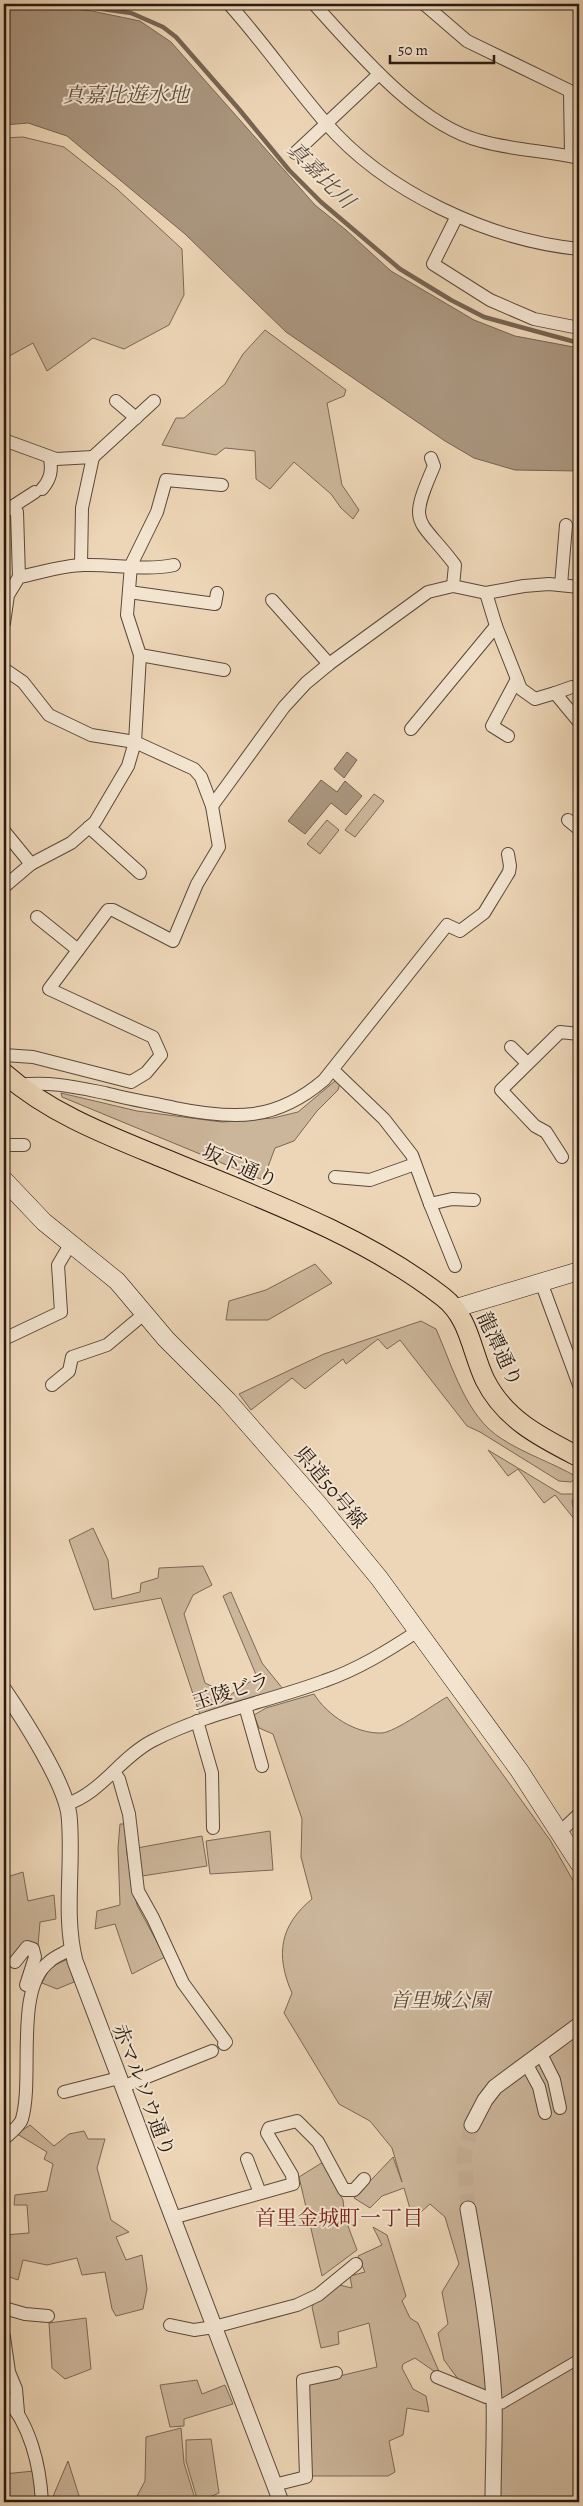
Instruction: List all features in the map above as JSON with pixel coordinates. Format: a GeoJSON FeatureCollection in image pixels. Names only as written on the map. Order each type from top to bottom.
{"type":"FeatureCollection","features":[{"type":"Feature","properties":{"kind":"main road","name":"坂下通り"},"geometry":{"type":"LineString","coordinates":[[4,1073],[18,1085],[61,1112],[105,1135],[263,1200],[336,1233],[416,1279],[456,1308]]}},
{"type":"Feature","properties":{"kind":"main road","name":"県道50号線"},"geometry":{"type":"LineString","coordinates":[[4,1180],[30,1209],[109,1274],[278,1457],[379,1578],[529,1784],[579,1863]]}},
{"type":"Feature","properties":{"kind":"main road"},"geometry":{"type":"LineString","coordinates":[[456,1308],[579,1271]]}},
{"type":"Feature","properties":{"kind":"main road","name":"龍潭通り"},"geometry":{"type":"LineString","coordinates":[[456,1308],[467,1328],[485,1379],[499,1402],[529,1430],[579,1458]]}},
{"type":"Feature","properties":{"kind":"street"},"geometry":{"type":"LineString","coordinates":[[229,4],[326,123],[353,149],[384,173],[419,196],[457,216],[502,232],[579,249]]}},
{"type":"Feature","properties":{"kind":"street"},"geometry":{"type":"LineString","coordinates":[[314,4],[378,75],[457,133],[481,142],[575,157],[570,91],[467,41],[424,4]]}},
{"type":"Feature","properties":{"kind":"street"},"geometry":{"type":"LineString","coordinates":[[295,153],[378,75]]}},
{"type":"Feature","properties":{"kind":"street"},"geometry":{"type":"LineString","coordinates":[[457,216],[433,264],[490,300],[534,319],[574,328]]}},
{"type":"Feature","properties":{"kind":"street"},"geometry":{"type":"LineString","coordinates":[[116,401],[136,418]]}},
{"type":"Feature","properties":{"kind":"street"},"geometry":{"type":"LineString","coordinates":[[82,564],[82,508],[93,457],[154,401]]}},
{"type":"Feature","properties":{"kind":"street"},"geometry":{"type":"LineString","coordinates":[[4,440],[50,458],[93,457]]}},
{"type":"Feature","properties":{"kind":"street"},"geometry":{"type":"LineString","coordinates":[[7,509],[39,490],[48,482],[52,468],[50,458]]}},
{"type":"Feature","properties":{"kind":"street"},"geometry":{"type":"LineString","coordinates":[[431,458],[434,466],[420,498],[418,514],[422,527],[455,565],[453,586]]}},
{"type":"Feature","properties":{"kind":"street"},"geometry":{"type":"LineString","coordinates":[[4,887],[32,864],[71,843],[95,822],[128,766],[135,742],[140,655],[127,615],[131,565],[157,512],[166,480],[222,485]]}},
{"type":"Feature","properties":{"kind":"street"},"geometry":{"type":"LineString","coordinates":[[4,623],[8,595],[19,577],[17,512],[7,509]]}},
{"type":"Feature","properties":{"kind":"street"},"geometry":{"type":"LineString","coordinates":[[561,585],[566,525]]}},
{"type":"Feature","properties":{"kind":"street"},"geometry":{"type":"LineString","coordinates":[[19,577],[82,564],[131,565],[155,569],[174,565]]}},
{"type":"Feature","properties":{"kind":"street"},"geometry":{"type":"LineString","coordinates":[[212,806],[284,707],[328,664],[428,592],[453,586],[486,593],[524,586],[561,585],[579,587]]}},
{"type":"Feature","properties":{"kind":"street"},"geometry":{"type":"LineString","coordinates":[[129,592],[215,604],[218,593]]}},
{"type":"Feature","properties":{"kind":"street"},"geometry":{"type":"LineString","coordinates":[[486,593],[496,626],[521,689],[535,699],[572,687]]}},
{"type":"Feature","properties":{"kind":"street"},"geometry":{"type":"LineString","coordinates":[[272,600],[328,664]]}},
{"type":"Feature","properties":{"kind":"street"},"geometry":{"type":"LineString","coordinates":[[411,728],[496,626]]}},
{"type":"Feature","properties":{"kind":"street"},"geometry":{"type":"LineString","coordinates":[[140,655],[224,670]]}},
{"type":"Feature","properties":{"kind":"street"},"geometry":{"type":"LineString","coordinates":[[4,670],[24,682],[48,715],[92,735],[135,742],[194,769],[201,776],[212,806],[219,847],[197,884],[173,941],[113,910],[108,910],[49,989],[153,1037],[161,1055],[146,1072],[131,1082],[33,1057],[4,1055]]}},
{"type":"Feature","properties":{"kind":"street"},"geometry":{"type":"LineString","coordinates":[[508,736],[492,726],[517,679]]}},
{"type":"Feature","properties":{"kind":"street"},"geometry":{"type":"LineString","coordinates":[[555,693],[579,722]]}},
{"type":"Feature","properties":{"kind":"street"},"geometry":{"type":"LineString","coordinates":[[568,820],[579,829]]}},
{"type":"Feature","properties":{"kind":"street"},"geometry":{"type":"LineString","coordinates":[[89,827],[140,873]]}},
{"type":"Feature","properties":{"kind":"street"},"geometry":{"type":"LineString","coordinates":[[4,831],[32,864]]}},
{"type":"Feature","properties":{"kind":"street"},"geometry":{"type":"LineString","coordinates":[[18,1085],[36,1082],[62,1084],[194,1111],[234,1116],[268,1112],[283,1107],[312,1090],[333,1070],[447,925],[460,931],[484,913],[508,872],[510,866],[508,854]]}},
{"type":"Feature","properties":{"kind":"street"},"geometry":{"type":"LineString","coordinates":[[37,917],[78,950]]}},
{"type":"Feature","properties":{"kind":"street"},"geometry":{"type":"LineString","coordinates":[[562,1157],[546,1132],[535,1126],[501,1090],[560,1032],[579,1034]]}},
{"type":"Feature","properties":{"kind":"street"},"geometry":{"type":"LineString","coordinates":[[511,1047],[527,1063]]}},
{"type":"Feature","properties":{"kind":"street"},"geometry":{"type":"LineString","coordinates":[[333,1070],[384,1119],[412,1155],[455,1266]]}},
{"type":"Feature","properties":{"kind":"street"},"geometry":{"type":"LineString","coordinates":[[4,1145],[24,1145]]}},
{"type":"Feature","properties":{"kind":"street"},"geometry":{"type":"LineString","coordinates":[[335,1177],[370,1180],[415,1164]]}},
{"type":"Feature","properties":{"kind":"street"},"geometry":{"type":"LineString","coordinates":[[430,1204],[452,1199],[474,1200]]}},
{"type":"Feature","properties":{"kind":"street"},"geometry":{"type":"LineString","coordinates":[[4,1339],[61,1312],[58,1264],[71,1243]]}},
{"type":"Feature","properties":{"kind":"street"},"geometry":{"type":"LineString","coordinates":[[541,1282],[579,1385]]}},
{"type":"Feature","properties":{"kind":"street"},"geometry":{"type":"LineString","coordinates":[[52,1385],[69,1371],[72,1357],[107,1345],[144,1314]]}},
{"type":"Feature","properties":{"kind":"street","name":"玉陵ビラ"},"geometry":{"type":"LineString","coordinates":[[67,1804],[82,1798],[150,1742],[197,1721],[327,1680],[370,1660],[418,1631]]}},
{"type":"Feature","properties":{"kind":"street","name":"赤マルソウ通り"},"geometry":{"type":"LineString","coordinates":[[4,1690],[57,1779],[67,1804],[72,1948],[82,1982],[280,2502]]}},
{"type":"Feature","properties":{"kind":"street"},"geometry":{"type":"LineString","coordinates":[[245,1706],[262,1766]]}},
{"type":"Feature","properties":{"kind":"street"},"geometry":{"type":"LineString","coordinates":[[197,1721],[212,1773],[214,1828]]}},
{"type":"Feature","properties":{"kind":"street"},"geometry":{"type":"LineString","coordinates":[[114,1772],[119,1779],[129,1814],[138,1891],[153,1918],[183,1983],[226,2042],[224,2044]]}},
{"type":"Feature","properties":{"kind":"street"},"geometry":{"type":"LineString","coordinates":[[560,1832],[579,1814]]}},
{"type":"Feature","properties":{"kind":"street"},"geometry":{"type":"LineString","coordinates":[[15,1962],[23,1950],[28,1947],[33,1949],[35,1957],[26,1985],[34,1987]]}},
{"type":"Feature","properties":{"kind":"street"},"geometry":{"type":"LineString","coordinates":[[4,2139],[22,2121],[28,2059],[28,2010],[34,1987],[44,1967],[72,1948]]}},
{"type":"Feature","properties":{"kind":"street"},"geometry":{"type":"LineString","coordinates":[[472,2125],[485,2100],[495,2087],[579,2025]]}},
{"type":"Feature","properties":{"kind":"street"},"geometry":{"type":"LineString","coordinates":[[64,2092],[120,2082],[212,2051]]}},
{"type":"Feature","properties":{"kind":"street"},"geometry":{"type":"LineString","coordinates":[[540,2052],[554,2080],[560,2108]]}},
{"type":"Feature","properties":{"kind":"street"},"geometry":{"type":"LineString","coordinates":[[526,2063],[538,2087],[545,2113]]}},
{"type":"Feature","properties":{"kind":"street"},"geometry":{"type":"LineString","coordinates":[[172,2218],[293,2184],[292,2175],[267,2133],[269,2128],[297,2121],[318,2142],[344,2190],[354,2190],[364,2179]]}},
{"type":"Feature","properties":{"kind":"street"},"geometry":{"type":"LineString","coordinates":[[247,2159],[260,2193]]}},
{"type":"Feature","properties":{"kind":"street"},"geometry":{"type":"LineString","coordinates":[[468,2209],[486,2314],[494,2400],[493,2502]]}},
{"type":"Feature","properties":{"kind":"street"},"geometry":{"type":"LineString","coordinates":[[170,2325],[194,2330],[214,2328],[277,2311],[309,2300],[356,2264]]}},
{"type":"Feature","properties":{"kind":"street"},"geometry":{"type":"LineString","coordinates":[[4,2308],[24,2314],[48,2316]]}},
{"type":"Feature","properties":{"kind":"street"},"geometry":{"type":"LineString","coordinates":[[4,2337],[9,2372],[16,2389],[18,2413]]}},
{"type":"Feature","properties":{"kind":"street"},"geometry":{"type":"LineString","coordinates":[[502,2404],[579,2359]]}},
{"type":"Feature","properties":{"kind":"street"},"geometry":{"type":"LineString","coordinates":[[274,2485],[306,2478],[303,2380],[336,2373]]}},
{"type":"Feature","properties":{"kind":"street"},"geometry":{"type":"LineString","coordinates":[[437,2377],[486,2398]]}},
{"type":"Feature","properties":{"kind":"street"},"geometry":{"type":"LineString","coordinates":[[4,2396],[18,2413],[32,2447],[42,2502]]}},
{"type":"Feature","properties":{"kind":"green space"},"geometry":{"type":"Polygon","coordinates":[[[23,137],[64,147],[117,189],[182,249],[184,295],[169,325],[124,349],[93,338],[47,371],[33,343],[4,359],[4,138],[23,137]]]}},
{"type":"Feature","properties":{"kind":"green space"},"geometry":{"type":"Polygon","coordinates":[[[265,330],[346,390],[344,396],[327,403],[342,485],[359,510],[353,519],[341,508],[331,494],[294,462],[270,489],[256,479],[255,451],[225,448],[216,455],[162,445],[176,418],[184,418],[225,384],[243,354],[265,330]]]}},
{"type":"Feature","properties":{"kind":"green space"},"geometry":{"type":"Polygon","coordinates":[[[374,794],[384,801],[355,837],[345,830],[374,794]]]}},
{"type":"Feature","properties":{"kind":"green space"},"geometry":{"type":"Polygon","coordinates":[[[327,820],[339,830],[320,854],[307,844],[327,820]]]}},
{"type":"Feature","properties":{"kind":"green space"},"geometry":{"type":"Polygon","coordinates":[[[335,1081],[340,1083],[338,1090],[317,1111],[294,1141],[275,1148],[263,1180],[62,1097],[61,1093],[137,1111],[222,1122],[273,1118],[298,1112],[335,1081]]]}},
{"type":"Feature","properties":{"kind":"green space"},"geometry":{"type":"Polygon","coordinates":[[[315,1264],[332,1283],[268,1320],[226,1320],[229,1301],[266,1290],[315,1264]]]}},
{"type":"Feature","properties":{"kind":"green space"},"geometry":{"type":"Polygon","coordinates":[[[421,1321],[436,1329],[454,1374],[470,1404],[489,1429],[511,1444],[577,1477],[571,1482],[559,1481],[480,1432],[467,1426],[400,1340],[387,1349],[378,1339],[346,1364],[343,1359],[305,1389],[292,1378],[251,1410],[239,1394],[324,1354],[421,1321]]]}},
{"type":"Feature","properties":{"kind":"green space"},"geometry":{"type":"Polygon","coordinates":[[[488,1450],[561,1494],[573,1494],[579,1491],[579,1494],[572,1500],[579,1525],[555,1495],[544,1503],[518,1469],[508,1476],[488,1450]]]}},
{"type":"Feature","properties":{"kind":"green space"},"geometry":{"type":"Polygon","coordinates":[[[93,1528],[108,1560],[112,1599],[140,1592],[141,1583],[158,1578],[159,1568],[203,1566],[212,1585],[193,1595],[184,1614],[205,1683],[230,1695],[257,1677],[223,1596],[231,1592],[262,1663],[283,1689],[200,1715],[161,1598],[94,1610],[69,1540],[93,1528]]]}},
{"type":"Feature","properties":{"kind":"green space","name":"首里城公園"},"geometry":{"type":"Polygon","coordinates":[[[314,1694],[326,1709],[343,1722],[362,1730],[382,1733],[405,1723],[447,1697],[550,1840],[579,1891],[579,2502],[500,2502],[501,2400],[461,2383],[444,2360],[438,2333],[448,2324],[442,2292],[459,2264],[445,2217],[430,2204],[413,2219],[404,2188],[382,2196],[370,2208],[354,2198],[393,2157],[402,2182],[392,2148],[370,2121],[339,2104],[284,2013],[292,1993],[283,1966],[282,1953],[284,1942],[287,1930],[293,1919],[312,1899],[301,1857],[302,1819],[273,1734],[259,1728],[254,1715],[266,1708],[314,1694]]]}},
{"type":"Feature","properties":{"kind":"green space"},"geometry":{"type":"Polygon","coordinates":[[[120,1824],[125,1824],[127,1854],[137,1905],[165,1957],[132,1974],[115,1924],[95,1929],[97,1911],[120,1905],[118,1848],[120,1824]]]}},
{"type":"Feature","properties":{"kind":"green space"},"geometry":{"type":"Polygon","coordinates":[[[270,1831],[273,1870],[210,1874],[206,1841],[270,1831]]]}},
{"type":"Feature","properties":{"kind":"green space"},"geometry":{"type":"Polygon","coordinates":[[[202,1836],[207,1866],[142,1876],[137,1848],[202,1836]]]}},
{"type":"Feature","properties":{"kind":"green space"},"geometry":{"type":"Polygon","coordinates":[[[23,1872],[28,1901],[54,1895],[56,1919],[40,1922],[38,1946],[26,1945],[9,1968],[4,1967],[4,1878],[23,1872]]]}},
{"type":"Feature","properties":{"kind":"green space"},"geometry":{"type":"Polygon","coordinates":[[[68,1959],[74,1982],[57,1989],[42,1983],[50,1967],[68,1959]]]}},
{"type":"Feature","properties":{"kind":"green space"},"geometry":{"type":"Polygon","coordinates":[[[30,2125],[54,2146],[69,2134],[84,2131],[88,2139],[105,2139],[97,2168],[111,2220],[129,2232],[116,2237],[126,2260],[142,2255],[147,2289],[143,2309],[116,2316],[112,2309],[105,2272],[82,2275],[77,2258],[47,2265],[23,2260],[18,2280],[4,2275],[4,2235],[29,2233],[27,2205],[14,2205],[15,2195],[47,2191],[53,2164],[44,2159],[47,2152],[17,2134],[30,2125]]]}},
{"type":"Feature","properties":{"kind":"green space"},"geometry":{"type":"Polygon","coordinates":[[[323,2162],[343,2200],[345,2218],[357,2250],[322,2276],[299,2177],[323,2162]]]}},
{"type":"Feature","properties":{"kind":"green space"},"geometry":{"type":"Polygon","coordinates":[[[373,2227],[387,2235],[406,2296],[402,2301],[410,2318],[418,2323],[441,2376],[415,2358],[403,2364],[402,2368],[413,2389],[426,2396],[429,2412],[407,2408],[403,2435],[389,2441],[395,2472],[388,2476],[309,2476],[306,2384],[377,2367],[369,2323],[338,2332],[339,2344],[321,2348],[312,2307],[317,2298],[339,2285],[352,2288],[350,2276],[365,2272],[358,2256],[382,2245],[373,2227]]]}},
{"type":"Feature","properties":{"kind":"green space"},"geometry":{"type":"Polygon","coordinates":[[[86,2318],[91,2369],[65,2379],[52,2368],[49,2323],[86,2318]]]}},
{"type":"Feature","properties":{"kind":"green space"},"geometry":{"type":"Polygon","coordinates":[[[197,2380],[202,2394],[225,2385],[233,2404],[184,2419],[184,2426],[170,2427],[160,2385],[197,2380]]]}},
{"type":"Feature","properties":{"kind":"green space"},"geometry":{"type":"Polygon","coordinates":[[[181,2428],[184,2463],[196,2502],[134,2502],[145,2481],[146,2437],[181,2428]]]}},
{"type":"Feature","properties":{"kind":"green space"},"geometry":{"type":"Polygon","coordinates":[[[211,2439],[219,2493],[198,2502],[186,2461],[186,2440],[211,2439]]]}},
{"type":"Feature","properties":{"kind":"green space"},"geometry":{"type":"Polygon","coordinates":[[[68,2461],[81,2502],[53,2502],[54,2494],[68,2461]]]}},
{"type":"Feature","properties":{"kind":"green space"},"geometry":{"type":"Polygon","coordinates":[[[34,2471],[36,2502],[4,2502],[4,2474],[34,2471]]]}},
{"type":"Feature","properties":{"kind":"water","name":"真嘉比遊水地"},"geometry":{"type":"Polygon","coordinates":[[[4,4],[30,4],[92,11],[140,21],[171,42],[315,205],[391,271],[474,320],[515,336],[579,348],[579,471],[515,470],[474,458],[445,441],[286,332],[185,234],[67,136],[28,123],[4,125],[4,4]]]}},
{"type":"Feature","properties":{"kind":"water"},"geometry":{"type":"Polygon","coordinates":[[[347,752],[357,760],[344,778],[334,769],[347,752]]]}},
{"type":"Feature","properties":{"kind":"water"},"geometry":{"type":"Polygon","coordinates":[[[321,780],[337,792],[345,781],[362,796],[346,815],[331,803],[305,834],[288,821],[321,780]]]}},
{"type":"Feature","properties":{"kind":"waterway","name":"真嘉比川"},"geometry":{"type":"LineString","coordinates":[[66,4],[131,13],[163,27],[176,37],[289,170],[321,202],[400,269],[451,300],[484,317],[579,343]]}},
{"type":"Feature","properties":{"kind":"tunnel"},"geometry":{"type":"LineString","coordinates":[[468,2209],[464,2157],[472,2125]]}},
{"type":"Feature","properties":{"kind":"district","name":"首里金城町一丁目"},"geometry":{"type":"Point","coordinates":[339,2218]}}]}
